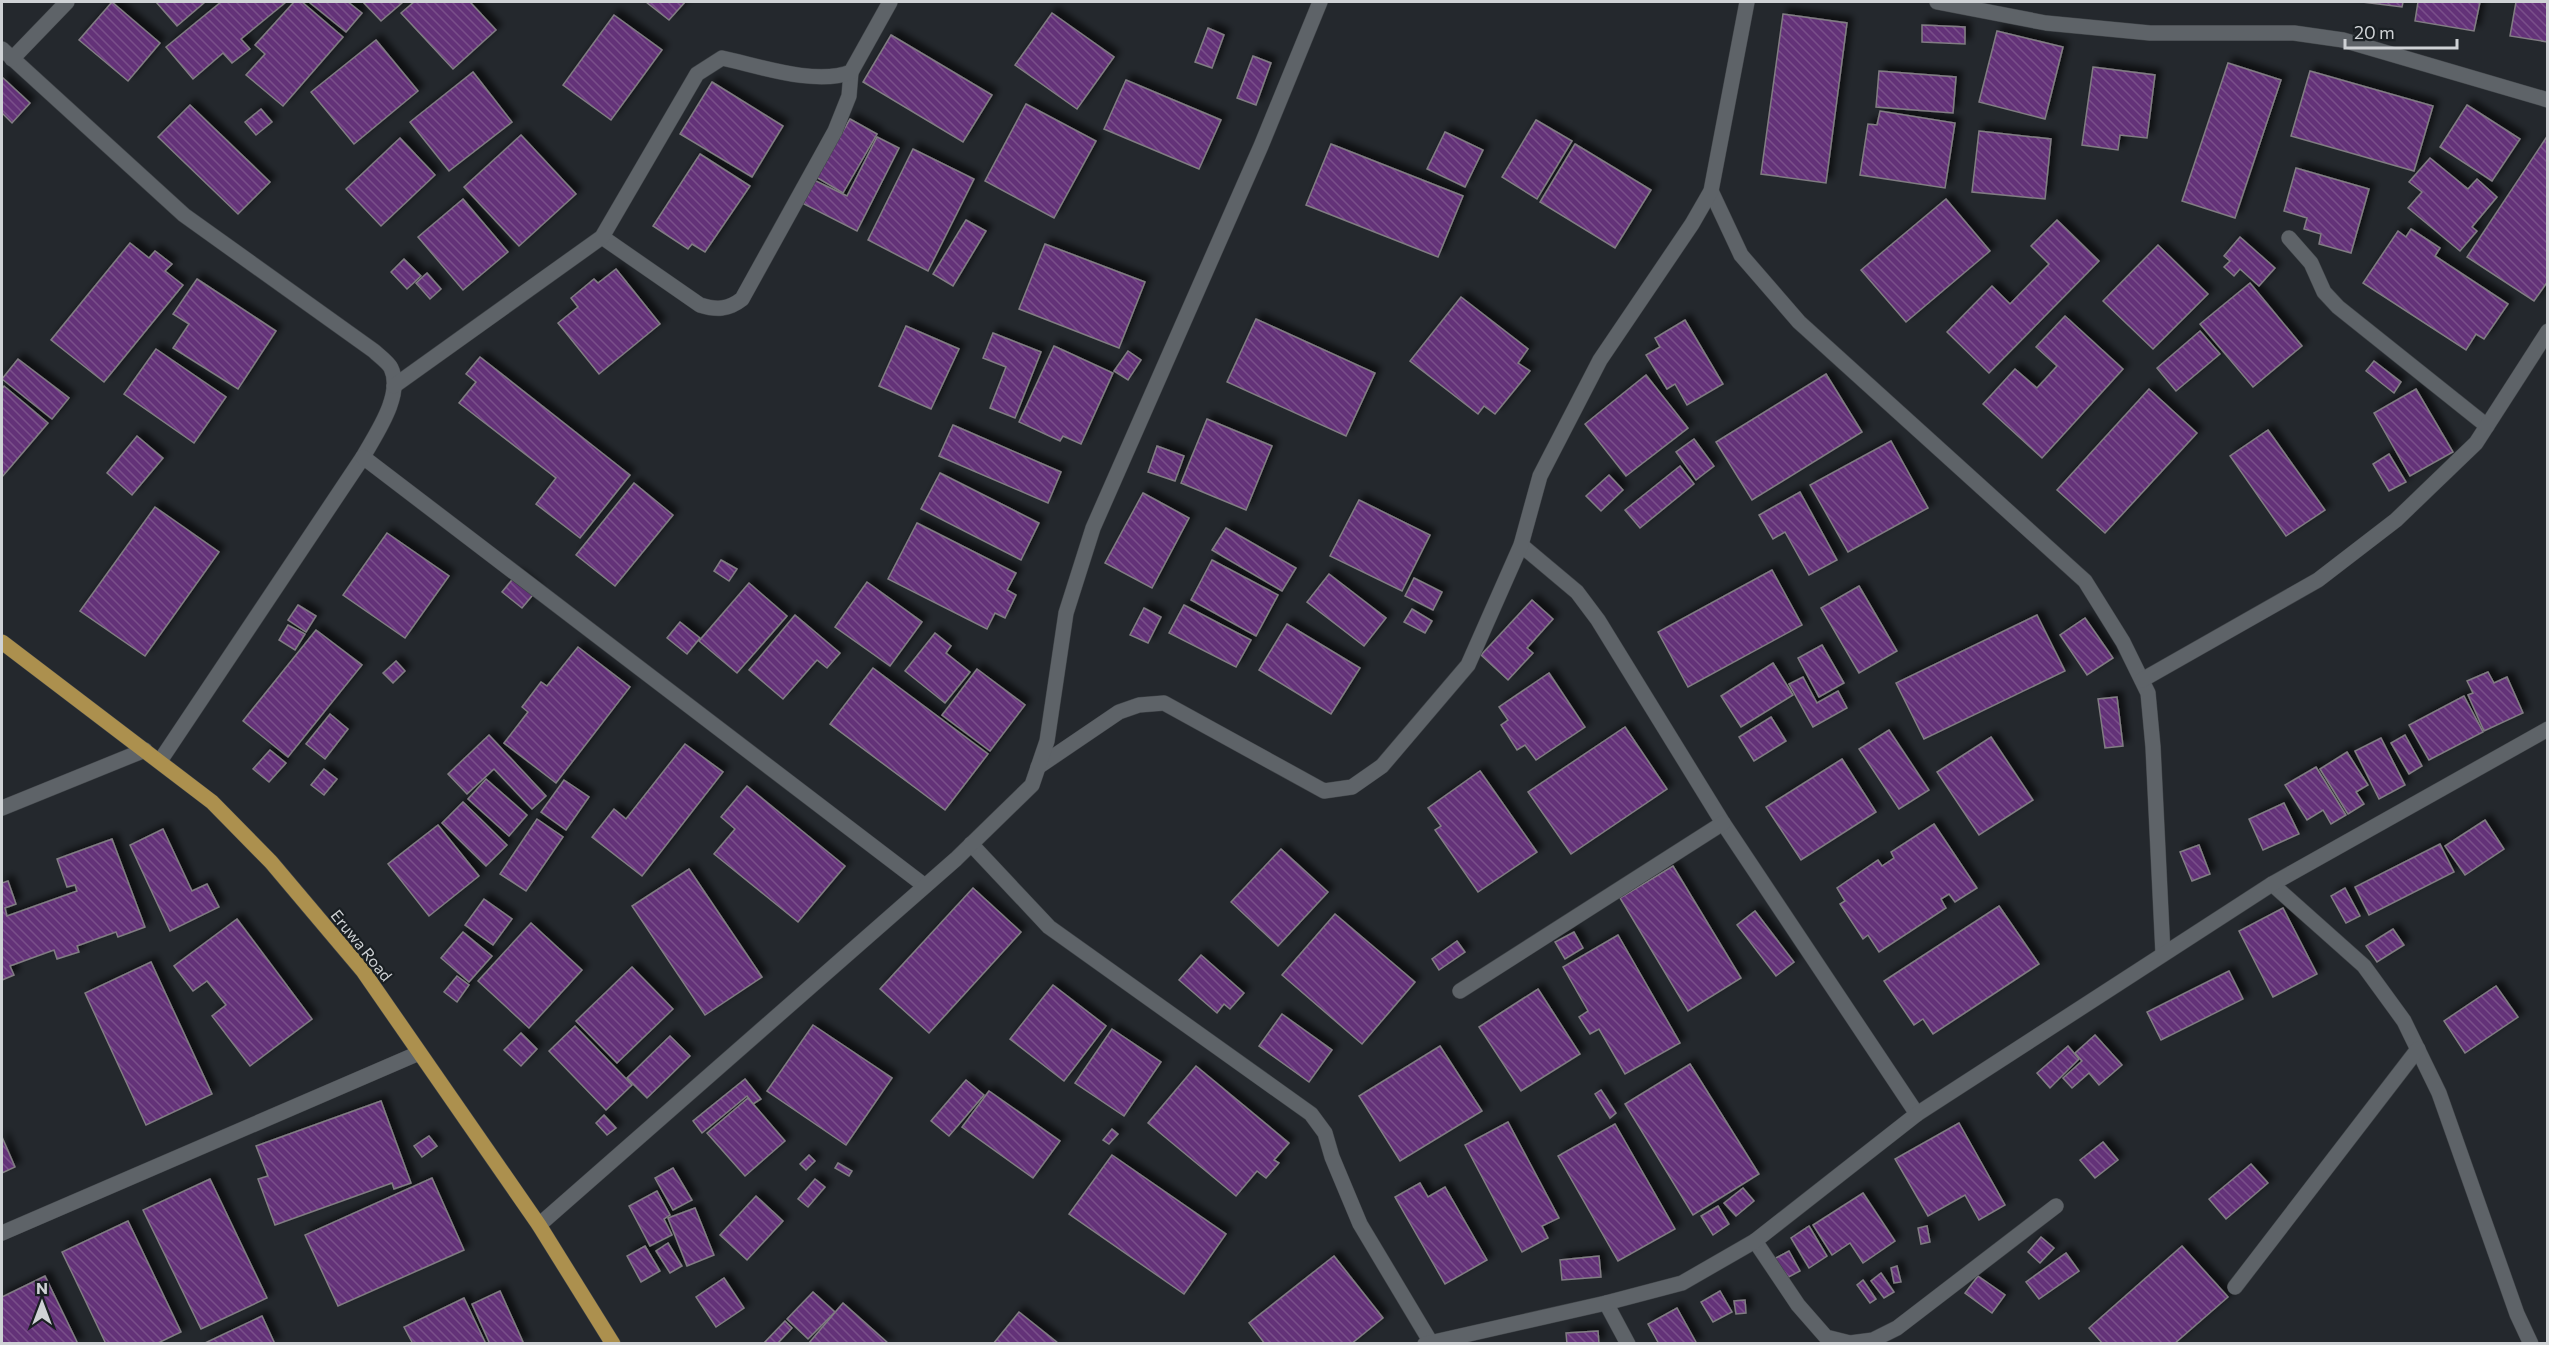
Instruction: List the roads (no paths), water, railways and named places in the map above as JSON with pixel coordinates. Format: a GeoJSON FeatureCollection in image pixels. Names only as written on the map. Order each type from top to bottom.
{"type":"FeatureCollection","features":[{"type":"Feature","properties":{"kind":"main road","name":"Eruwa Road"},"geometry":{"type":"LineString","coordinates":[[2,642],[212,802],[271,862],[363,971],[539,1225],[613,1344]]}},
{"type":"Feature","properties":{"kind":"street"},"geometry":{"type":"LineString","coordinates":[[67,2],[7,54],[184,215],[374,351],[391,368],[394,386],[389,409],[363,457],[160,761]]}},
{"type":"Feature","properties":{"kind":"street"},"geometry":{"type":"LineString","coordinates":[[602,237],[700,305],[714,309],[734,306],[742,299],[835,131],[849,96],[851,72],[890,2]]}},
{"type":"Feature","properties":{"kind":"street"},"geometry":{"type":"LineString","coordinates":[[539,1225],[925,886],[1032,785],[1047,741],[1066,613],[1093,528],[1260,146],[1320,2]]}},
{"type":"Feature","properties":{"kind":"street"},"geometry":{"type":"LineString","coordinates":[[1038,767],[1119,712],[1139,705],[1164,704],[1324,791],[1352,787],[1382,766],[1468,665],[1521,545],[1540,476],[1600,360],[1692,224],[1711,191],[1747,2]]}},
{"type":"Feature","properties":{"kind":"street"},"geometry":{"type":"LineString","coordinates":[[1937,2],[2046,23],[2150,33],[2294,33],[2343,40],[2547,100]]}},
{"type":"Feature","properties":{"kind":"street"},"geometry":{"type":"LineString","coordinates":[[394,386],[602,237],[697,74],[722,58],[815,77],[840,76],[851,72]]}},
{"type":"Feature","properties":{"kind":"street"},"geometry":{"type":"LineString","coordinates":[[1711,191],[1741,255],[1799,322],[2085,581],[2123,642],[2148,693],[2153,747],[2163,954]]}},
{"type":"Feature","properties":{"kind":"street"},"geometry":{"type":"LineString","coordinates":[[2289,238],[2311,263],[2324,292],[2338,307],[2487,426]]}},
{"type":"Feature","properties":{"kind":"street"},"geometry":{"type":"LineString","coordinates":[[2142,680],[2318,580],[2396,520],[2476,443],[2547,331]]}},
{"type":"Feature","properties":{"kind":"street"},"geometry":{"type":"LineString","coordinates":[[363,457],[925,886]]}},
{"type":"Feature","properties":{"kind":"street"},"geometry":{"type":"LineString","coordinates":[[1521,545],[1577,592],[1598,620],[1723,823],[1917,1114]]}},
{"type":"Feature","properties":{"kind":"street"},"geometry":{"type":"LineString","coordinates":[[971,844],[1049,927],[1311,1114],[1325,1133],[1332,1157],[1360,1224],[1428,1342],[1606,1303],[1682,1283],[1755,1241],[1917,1114],[2272,884],[2547,729]]}},
{"type":"Feature","properties":{"kind":"street"},"geometry":{"type":"LineString","coordinates":[[2,808],[145,750]]}},
{"type":"Feature","properties":{"kind":"street"},"geometry":{"type":"LineString","coordinates":[[1460,991],[1723,823]]}},
{"type":"Feature","properties":{"kind":"street"},"geometry":{"type":"LineString","coordinates":[[2272,884],[2364,966],[2404,1021],[2439,1093],[2517,1314],[2531,1344]]}},
{"type":"Feature","properties":{"kind":"street"},"geometry":{"type":"LineString","coordinates":[[2235,1287],[2418,1049]]}},
{"type":"Feature","properties":{"kind":"street"},"geometry":{"type":"LineString","coordinates":[[2,1233],[419,1053]]}},
{"type":"Feature","properties":{"kind":"street"},"geometry":{"type":"LineString","coordinates":[[1755,1241],[1798,1305],[1826,1336],[1850,1343],[1873,1340],[1897,1328],[2056,1206]]}},
{"type":"Feature","properties":{"kind":"street"},"geometry":{"type":"LineString","coordinates":[[1606,1303],[1628,1344]]}}]}
